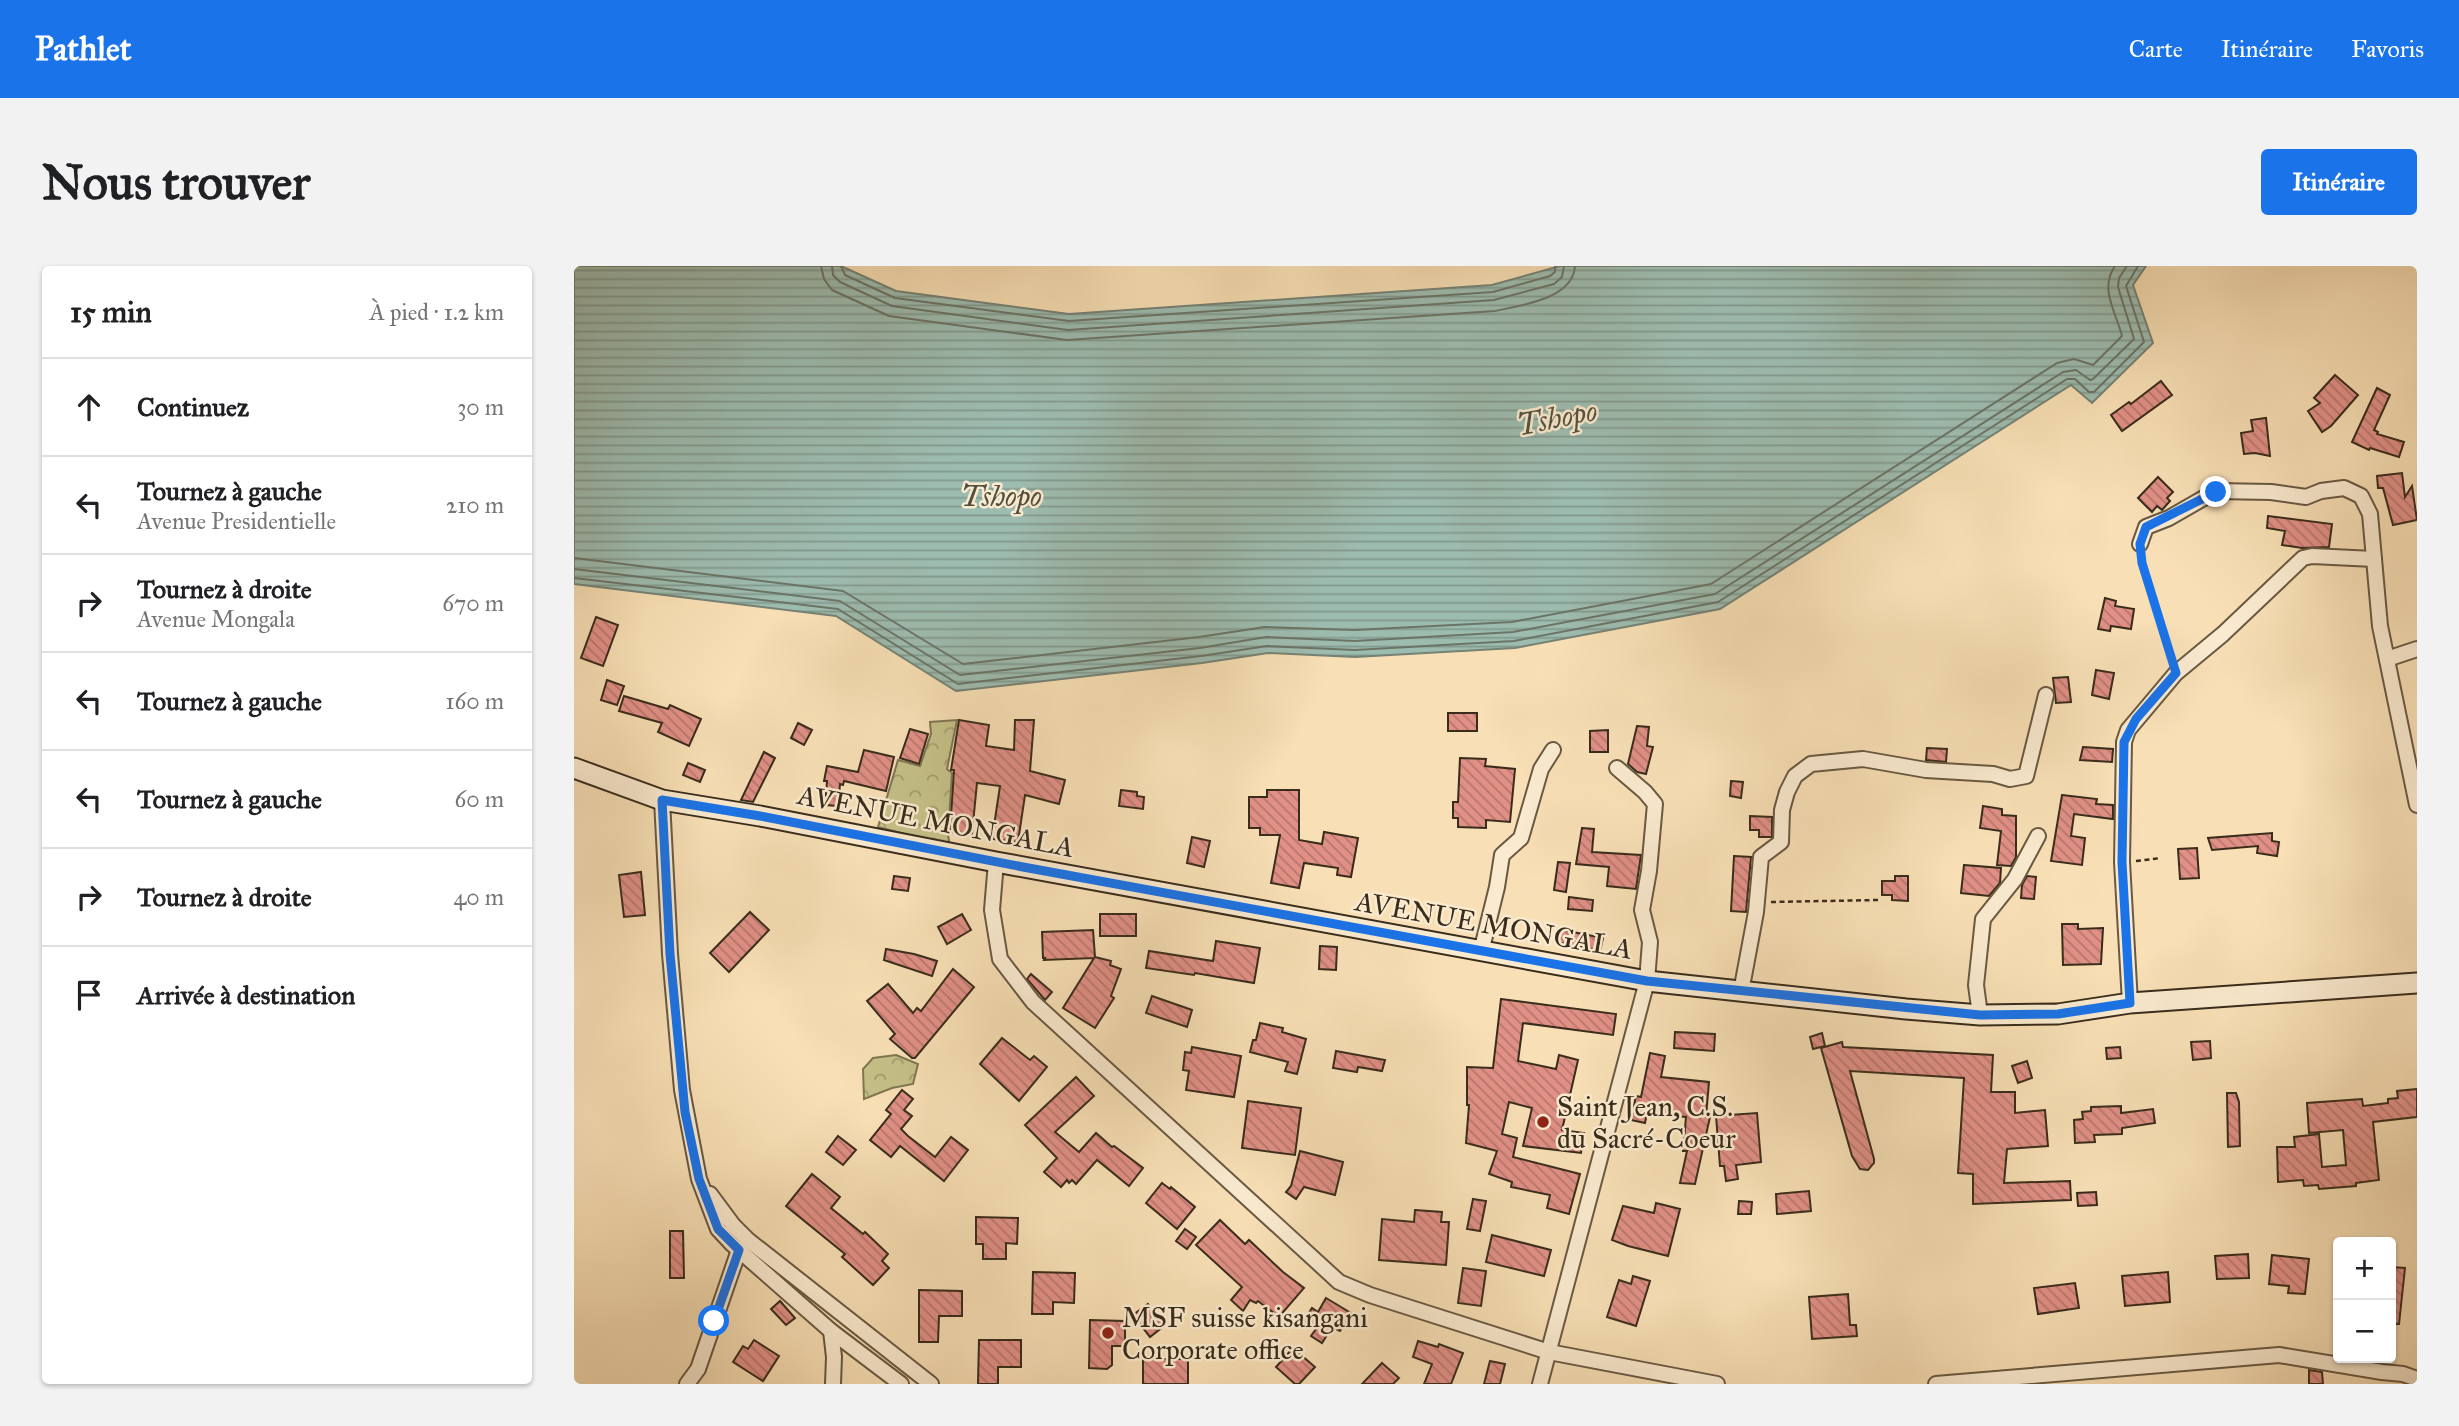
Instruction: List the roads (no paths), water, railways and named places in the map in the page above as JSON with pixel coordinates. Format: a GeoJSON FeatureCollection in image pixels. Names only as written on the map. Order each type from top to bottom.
{"type":"FeatureCollection","features":[{"type":"Feature","properties":{"kind":"street"},"geometry":{"type":"LineString","coordinates":[[2140,544],[2146,527],[2216,492],[2271,492],[2306,497],[2320,491],[2344,488],[2361,496],[2370,514],[2380,626],[2417,805]]}},
{"type":"Feature","properties":{"kind":"street"},"geometry":{"type":"LineString","coordinates":[[2130,1003],[2122,862],[2124,742],[2136,719],[2176,673],[2223,634],[2303,558],[2312,556],[2374,559]]}},
{"type":"Feature","properties":{"kind":"street"},"geometry":{"type":"LineString","coordinates":[[2388,659],[2417,649]]}},
{"type":"Feature","properties":{"kind":"street"},"geometry":{"type":"LineString","coordinates":[[1741,992],[1757,902],[1761,857],[1781,842],[1782,810],[1787,792],[1795,776],[1803,768],[1811,764],[1863,760],[1926,770],[1993,774],[2010,779],[2026,776],[2046,695]]}},
{"type":"Feature","properties":{"kind":"street"},"geometry":{"type":"LineString","coordinates":[[1481,952],[1502,855],[1521,838],[1541,769],[1553,750]]}},
{"type":"Feature","properties":{"kind":"street","name":"AVENUE MONGALA"},"geometry":{"type":"LineString","coordinates":[[574,768],[662,800],[760,816],[1481,952],[1647,981],[1741,992],[1980,1015],[2058,1014],[2130,1003],[2417,983]]}},
{"type":"Feature","properties":{"kind":"street"},"geometry":{"type":"LineString","coordinates":[[1540,1384],[1647,981],[1650,942],[1642,910],[1649,871],[1655,804],[1617,768]]}},
{"type":"Feature","properties":{"kind":"street"},"geometry":{"type":"LineString","coordinates":[[662,800],[670,954],[682,1090],[699,1179],[718,1229],[831,1331],[901,1384]]}},
{"type":"Feature","properties":{"kind":"street"},"geometry":{"type":"LineString","coordinates":[[1980,1015],[1976,985],[1983,919],[2015,878],[2038,836]]}},
{"type":"Feature","properties":{"kind":"street"},"geometry":{"type":"LineString","coordinates":[[996,862],[992,910],[1000,958],[1033,1002],[1339,1282],[1370,1295],[1549,1352],[1717,1384]]}},
{"type":"Feature","properties":{"kind":"street"},"geometry":{"type":"LineString","coordinates":[[699,1179],[733,1225],[748,1240],[931,1384]]}},
{"type":"Feature","properties":{"kind":"street"},"geometry":{"type":"LineString","coordinates":[[687,1384],[698,1369],[739,1250]]}},
{"type":"Feature","properties":{"kind":"street"},"geometry":{"type":"LineString","coordinates":[[831,1331],[833,1384]]}},
{"type":"Feature","properties":{"kind":"street"},"geometry":{"type":"LineString","coordinates":[[850,1344],[865,1333]]}},
{"type":"Feature","properties":{"kind":"street"},"geometry":{"type":"LineString","coordinates":[[1936,1384],[2278,1355],[2403,1374],[2417,1379]]}},
{"type":"Feature","properties":{"kind":"water","name":"Tshopo"},"geometry":{"type":"Polygon","coordinates":[[[574,266],[841,266],[896,291],[1069,314],[1492,285],[1560,266],[2146,266],[2133,285],[2153,343],[2092,403],[2071,385],[1720,609],[1515,648],[1355,657],[1268,653],[956,691],[836,616],[574,584],[574,266]]]}},
{"type":"Feature","properties":{"kind":"place","name":"Saint Jean, C.S. du Sacré-Coeur"},"geometry":{"type":"Point","coordinates":[1543,1122]}},
{"type":"Feature","properties":{"kind":"place","name":"MSF suisse kisangani Corporate office"},"geometry":{"type":"Point","coordinates":[1108,1333]}}]}
